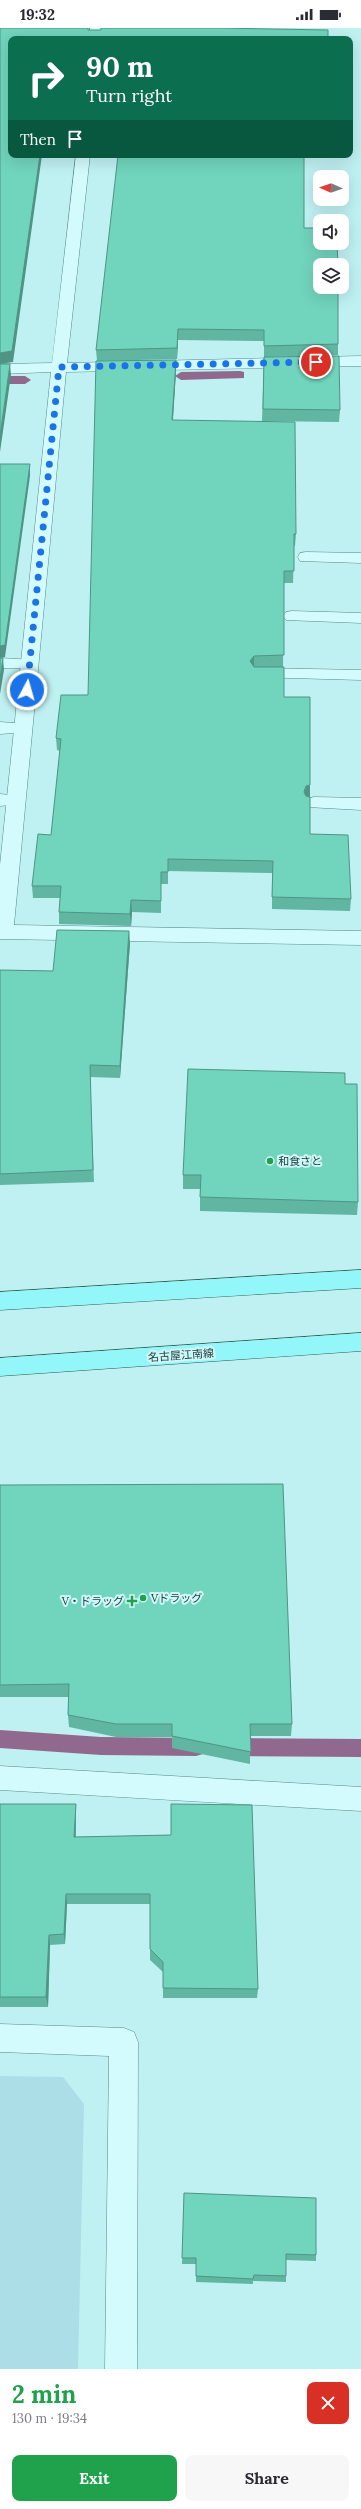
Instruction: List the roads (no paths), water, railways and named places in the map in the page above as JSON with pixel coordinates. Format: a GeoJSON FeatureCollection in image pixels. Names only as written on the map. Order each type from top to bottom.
{"type":"FeatureCollection","features":[{"type":"Feature","properties":{"kind":"main road"},"geometry":{"type":"LineString","coordinates":[[0,1301],[361,1279]]}},
{"type":"Feature","properties":{"kind":"main road","name":"名古屋江南線"},"geometry":{"type":"LineString","coordinates":[[0,1367],[361,1342]]}},
{"type":"Feature","properties":{"kind":"street"},"geometry":{"type":"LineString","coordinates":[[83,158],[59,367],[23,728],[8,800],[1,932],[361,938]]}},
{"type":"Feature","properties":{"kind":"street"},"geometry":{"type":"LineString","coordinates":[[0,369],[361,361]]}},
{"type":"Feature","properties":{"kind":"street"},"geometry":{"type":"LineString","coordinates":[[306,557],[361,558]]}},
{"type":"Feature","properties":{"kind":"street"},"geometry":{"type":"LineString","coordinates":[[292,616],[361,618]]}},
{"type":"Feature","properties":{"kind":"street"},"geometry":{"type":"LineString","coordinates":[[0,663],[29,664]]}},
{"type":"Feature","properties":{"kind":"street"},"geometry":{"type":"LineString","coordinates":[[260,673],[361,675]]}},
{"type":"Feature","properties":{"kind":"street"},"geometry":{"type":"LineString","coordinates":[[0,728],[23,728]]}},
{"type":"Feature","properties":{"kind":"street"},"geometry":{"type":"LineString","coordinates":[[314,803],[361,804]]}},
{"type":"Feature","properties":{"kind":"street"},"geometry":{"type":"LineString","coordinates":[[0,1778],[361,1799]]}},
{"type":"Feature","properties":{"kind":"street"},"geometry":{"type":"LineString","coordinates":[[0,2038],[124,2042],[122,2369]]}},
{"type":"Feature","properties":{"kind":"waterway"},"geometry":{"type":"LineString","coordinates":[[181,376],[240,375]]}},
{"type":"Feature","properties":{"kind":"waterway"},"geometry":{"type":"LineString","coordinates":[[0,380],[25,380]]}},
{"type":"Feature","properties":{"kind":"waterway"},"geometry":{"type":"LineString","coordinates":[[0,1739],[101,1746],[196,1747]]}},
{"type":"Feature","properties":{"kind":"waterway"},"geometry":{"type":"LineString","coordinates":[[228,1747],[361,1748]]}},
{"type":"Feature","properties":{"kind":"place","name":"和食さと"},"geometry":{"type":"Point","coordinates":[270,1161]}},
{"type":"Feature","properties":{"kind":"place","name":"Vドラッグ"},"geometry":{"type":"Point","coordinates":[143,1598]}},
{"type":"Feature","properties":{"kind":"place","name":"V・ドラッグ"},"geometry":{"type":"Point","coordinates":[132,1601]}}]}
